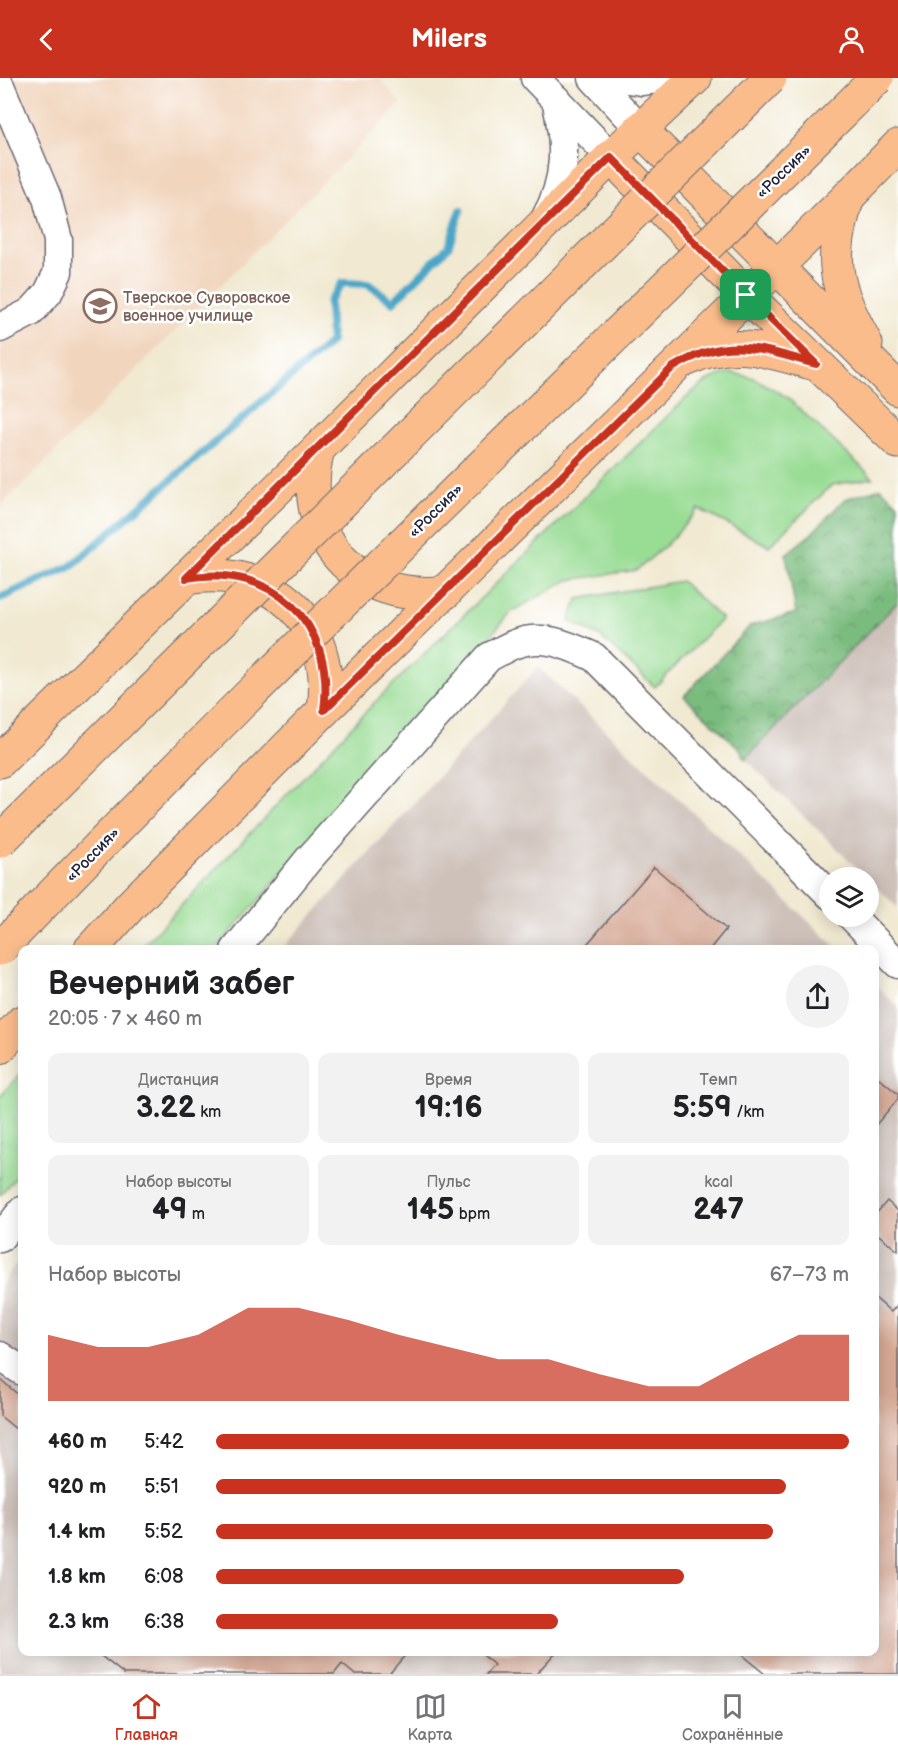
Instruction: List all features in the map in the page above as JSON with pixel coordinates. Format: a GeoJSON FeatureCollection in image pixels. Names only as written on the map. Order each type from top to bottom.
{"type":"FeatureCollection","features":[{"type":"Feature","properties":{"kind":"main road"},"geometry":{"type":"LineString","coordinates":[[0,761],[611,157],[695,78]]}},
{"type":"Feature","properties":{"kind":"main road"},"geometry":{"type":"LineString","coordinates":[[0,841],[770,78]]}},
{"type":"Feature","properties":{"kind":"main road","name":"«Россия»"},"geometry":{"type":"LineString","coordinates":[[0,949],[90,854],[452,494],[877,78]]}},
{"type":"Feature","properties":{"kind":"main road"},"geometry":{"type":"LineString","coordinates":[[640,129],[889,381]]}},
{"type":"Feature","properties":{"kind":"main road"},"geometry":{"type":"LineString","coordinates":[[95,945],[131,905],[324,710],[898,146]]}},
{"type":"Feature","properties":{"kind":"main road"},"geometry":{"type":"LineString","coordinates":[[611,157],[746,295],[898,442]]}},
{"type":"Feature","properties":{"kind":"main road"},"geometry":{"type":"LineString","coordinates":[[848,197],[836,244],[837,275],[842,295],[855,324],[889,381]]}},
{"type":"Feature","properties":{"kind":"main road"},"geometry":{"type":"LineString","coordinates":[[672,368],[702,353],[734,347],[766,350],[816,364]]}},
{"type":"Feature","properties":{"kind":"main road"},"geometry":{"type":"LineString","coordinates":[[318,449],[312,482],[316,515],[322,530],[340,558],[366,579],[396,591],[429,594],[446,592]]}},
{"type":"Feature","properties":{"kind":"main road"},"geometry":{"type":"LineString","coordinates":[[186,578],[219,574],[250,580],[266,587],[292,606],[312,631],[324,662],[326,694],[324,710]]}},
{"type":"Feature","properties":{"kind":"main road"},"geometry":{"type":"LineString","coordinates":[[0,1047],[18,1027]]}},
{"type":"Feature","properties":{"kind":"street"},"geometry":{"type":"LineString","coordinates":[[536,78],[611,157]]}},
{"type":"Feature","properties":{"kind":"street"},"geometry":{"type":"LineString","coordinates":[[593,78],[640,129]]}},
{"type":"Feature","properties":{"kind":"street"},"geometry":{"type":"LineString","coordinates":[[621,78],[641,81],[666,78]]}},
{"type":"Feature","properties":{"kind":"street"},"geometry":{"type":"LineString","coordinates":[[0,86],[47,198],[58,240],[58,272],[48,293],[31,312],[0,327]]}},
{"type":"Feature","properties":{"kind":"street"},"geometry":{"type":"LineString","coordinates":[[540,227],[553,205],[562,177],[562,134],[556,99]]}},
{"type":"Feature","properties":{"kind":"street"},"geometry":{"type":"LineString","coordinates":[[239,945],[308,860],[489,657],[517,643],[542,639],[568,645],[594,657],[819,884]]}},
{"type":"Feature","properties":{"kind":"street"},"geometry":{"type":"LineString","coordinates":[[862,927],[898,964]]}},
{"type":"Feature","properties":{"kind":"street"},"geometry":{"type":"LineString","coordinates":[[0,1238],[18,1216]]}},
{"type":"Feature","properties":{"kind":"street"},"geometry":{"type":"LineString","coordinates":[[0,1356],[18,1368]]}},
{"type":"Feature","properties":{"kind":"shaded area","name":"Тверское Суворовское военное училище"},"geometry":{"type":"Polygon","coordinates":[[[0,78],[379,78],[401,104],[0,507],[0,78]]]}},
{"type":"Feature","properties":{"kind":"shaded area"},"geometry":{"type":"Polygon","coordinates":[[[898,602],[898,908],[879,889],[879,867],[856,867],[745,759],[898,602]]]}},
{"type":"Feature","properties":{"kind":"shaded area"},"geometry":{"type":"Polygon","coordinates":[[[538,667],[834,945],[286,945],[538,667]]]}},
{"type":"Feature","properties":{"kind":"shaded area"},"geometry":{"type":"Polygon","coordinates":[[[879,988],[898,1007],[898,1674],[0,1674],[0,1285],[18,1261],[18,1656],[879,1656],[879,988]]]}},
{"type":"Feature","properties":{"kind":"green space"},"geometry":{"type":"Polygon","coordinates":[[[733,373],[754,378],[787,397],[873,478],[832,485],[769,546],[699,509],[666,545],[637,570],[569,580],[512,611],[220,945],[144,945],[375,702],[687,397],[708,380],[733,373]]]}},
{"type":"Feature","properties":{"kind":"green space"},"geometry":{"type":"Polygon","coordinates":[[[881,488],[898,504],[898,602],[745,759],[741,750],[684,696],[750,626],[796,613],[786,554],[811,534],[845,499],[881,488]]]}},
{"type":"Feature","properties":{"kind":"green space"},"geometry":{"type":"Polygon","coordinates":[[[681,581],[722,619],[655,687],[601,637],[569,621],[578,599],[681,581]]]}},
{"type":"Feature","properties":{"kind":"green space"},"geometry":{"type":"Polygon","coordinates":[[[18,1076],[18,1175],[0,1195],[0,1096],[18,1076]]]}},
{"type":"Feature","properties":{"kind":"building"},"geometry":{"type":"Polygon","coordinates":[[[654,867],[726,929],[713,945],[586,945],[654,867]]]}},
{"type":"Feature","properties":{"kind":"building"},"geometry":{"type":"Polygon","coordinates":[[[879,1078],[898,1094],[898,1099],[879,1121],[879,1078]]]}},
{"type":"Feature","properties":{"kind":"building"},"geometry":{"type":"Polygon","coordinates":[[[887,1201],[898,1211],[898,1251],[879,1235],[879,1210],[887,1201]]]}},
{"type":"Feature","properties":{"kind":"building"},"geometry":{"type":"Polygon","coordinates":[[[879,1301],[891,1312],[898,1304],[898,1674],[765,1674],[743,1656],[879,1656],[879,1301]]]}},
{"type":"Feature","properties":{"kind":"building"},"geometry":{"type":"Polygon","coordinates":[[[0,1379],[18,1395],[18,1431],[0,1416],[0,1379]]]}},
{"type":"Feature","properties":{"kind":"building"},"geometry":{"type":"Polygon","coordinates":[[[101,1656],[405,1656],[389,1674],[354,1674],[342,1664],[334,1674],[124,1674],[101,1656]]]}},
{"type":"Feature","properties":{"kind":"building"},"geometry":{"type":"Polygon","coordinates":[[[484,1656],[552,1656],[536,1674],[486,1674],[494,1665],[484,1656]]]}},
{"type":"Feature","properties":{"kind":"waterway"},"geometry":{"type":"LineString","coordinates":[[0,598],[70,567],[331,342],[329,302],[342,283],[368,284],[393,302],[448,247],[461,210]]}},
{"type":"Feature","properties":{"kind":"place","name":"Тверское Суворовское военное училище"},"geometry":{"type":"Point","coordinates":[100,306]}},
{"type":"Feature","properties":{"kind":"route"},"geometry":{"type":"LineString","coordinates":[[611,157],[746,295],[816,364],[744,346],[702,353],[672,368],[324,710],[326,678],[324,662],[312,631],[292,606],[266,587],[235,576],[219,574],[186,578],[611,157]]}}]}
